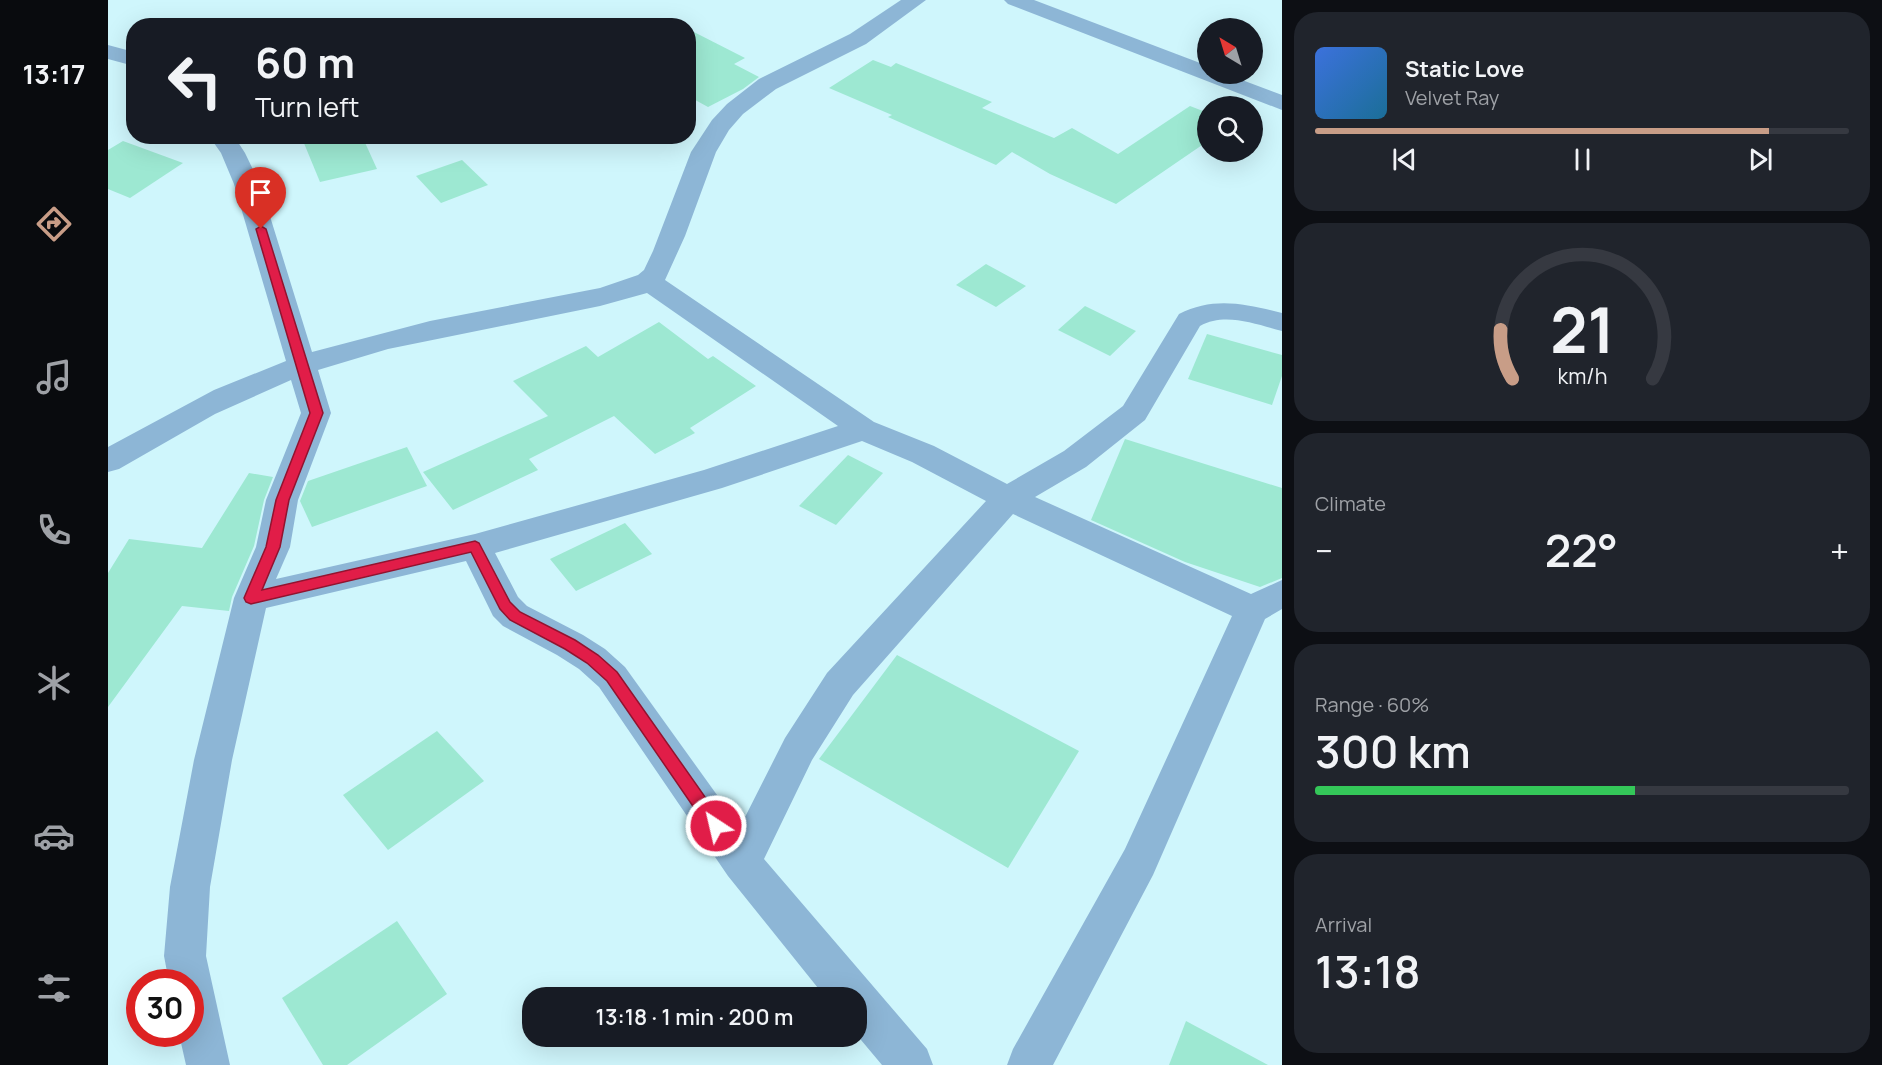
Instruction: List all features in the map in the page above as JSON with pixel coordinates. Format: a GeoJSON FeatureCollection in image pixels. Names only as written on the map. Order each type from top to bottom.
{"type":"FeatureCollection","features":[{"type":"Feature","properties":{"kind":"street"},"geometry":{"type":"LineString","coordinates":[[108,462],[224,398],[265,379],[302,366],[368,345],[600,297],[648,281],[656,274],[675,231],[704,152],[719,126],[738,106],[760,88],[790,70],[859,39],[915,0]]}},
{"type":"Feature","properties":{"kind":"street"},"geometry":{"type":"LineString","coordinates":[[1016,0],[1282,103]]}},
{"type":"Feature","properties":{"kind":"street"},"geometry":{"type":"LineString","coordinates":[[108,52],[126,57]]}},
{"type":"Feature","properties":{"kind":"street"},"geometry":{"type":"LineString","coordinates":[[208,1065],[185,956],[190,887],[213,760],[251,598],[273,547],[282,500],[316,413],[247,184],[227,144]]}},
{"type":"Feature","properties":{"kind":"street"},"geometry":{"type":"LineString","coordinates":[[648,281],[863,429],[923,454],[1008,498],[1267,602],[1139,862],[1029,1065]]}},
{"type":"Feature","properties":{"kind":"street"},"geometry":{"type":"LineString","coordinates":[[742,863],[798,749],[840,684],[1008,498],[1075,459],[1134,413],[1189,320],[1200,313],[1228,310],[1282,322]]}},
{"type":"Feature","properties":{"kind":"street"},"geometry":{"type":"LineString","coordinates":[[251,598],[475,546],[711,480],[863,429]]}},
{"type":"Feature","properties":{"kind":"street"},"geometry":{"type":"LineString","coordinates":[[475,546],[505,606],[515,616],[570,645],[592,659],[612,677],[742,863],[845,987]]}},
{"type":"Feature","properties":{"kind":"street"},"geometry":{"type":"LineString","coordinates":[[867,1013],[911,1065]]}},
{"type":"Feature","properties":{"kind":"building"},"geometry":{"type":"Polygon","coordinates":[[[696,33],[745,58],[734,64],[759,77],[743,89],[708,107],[696,100],[696,33]]]}},
{"type":"Feature","properties":{"kind":"building"},"geometry":{"type":"Polygon","coordinates":[[[873,60],[891,67],[896,63],[992,102],[982,108],[1054,138],[1072,128],[1118,154],[1190,106],[1197,109],[1197,149],[1116,204],[1050,174],[1012,152],[996,165],[888,117],[892,115],[829,88],[873,60]]]}},
{"type":"Feature","properties":{"kind":"building"},"geometry":{"type":"Polygon","coordinates":[[[123,141],[183,163],[130,198],[108,189],[108,150],[123,141]]]}},
{"type":"Feature","properties":{"kind":"building"},"geometry":{"type":"Polygon","coordinates":[[[304,144],[366,144],[377,169],[320,182],[304,144]]]}},
{"type":"Feature","properties":{"kind":"building"},"geometry":{"type":"Polygon","coordinates":[[[462,160],[488,185],[441,203],[416,176],[462,160]]]}},
{"type":"Feature","properties":{"kind":"building"},"geometry":{"type":"Polygon","coordinates":[[[986,264],[1026,286],[996,307],[956,285],[986,264]]]}},
{"type":"Feature","properties":{"kind":"building"},"geometry":{"type":"Polygon","coordinates":[[[1085,306],[1136,331],[1110,356],[1058,330],[1085,306]]]}},
{"type":"Feature","properties":{"kind":"building"},"geometry":{"type":"Polygon","coordinates":[[[659,322],[708,359],[713,356],[756,386],[690,428],[695,433],[655,454],[614,416],[529,459],[538,470],[453,510],[423,472],[548,416],[513,381],[586,346],[598,357],[659,322]]]}},
{"type":"Feature","properties":{"kind":"building"},"geometry":{"type":"Polygon","coordinates":[[[1207,334],[1282,355],[1282,376],[1272,405],[1188,379],[1207,334]]]}},
{"type":"Feature","properties":{"kind":"building"},"geometry":{"type":"Polygon","coordinates":[[[1125,439],[1282,488],[1282,578],[1260,587],[1185,562],[1091,520],[1125,439]]]}},
{"type":"Feature","properties":{"kind":"building"},"geometry":{"type":"Polygon","coordinates":[[[407,447],[427,486],[312,527],[300,501],[308,481],[407,447]]]}},
{"type":"Feature","properties":{"kind":"building"},"geometry":{"type":"Polygon","coordinates":[[[848,455],[883,473],[836,525],[799,506],[848,455]]]}},
{"type":"Feature","properties":{"kind":"building"},"geometry":{"type":"Polygon","coordinates":[[[249,473],[273,477],[264,500],[254,546],[232,597],[229,611],[182,606],[108,707],[108,573],[129,539],[202,548],[249,473]]]}},
{"type":"Feature","properties":{"kind":"building"},"geometry":{"type":"Polygon","coordinates":[[[625,523],[652,554],[576,591],[550,559],[625,523]]]}},
{"type":"Feature","properties":{"kind":"building"},"geometry":{"type":"Polygon","coordinates":[[[897,655],[1079,751],[1008,868],[819,759],[897,655]]]}},
{"type":"Feature","properties":{"kind":"building"},"geometry":{"type":"Polygon","coordinates":[[[437,731],[484,781],[388,850],[343,795],[437,731]]]}},
{"type":"Feature","properties":{"kind":"building"},"geometry":{"type":"Polygon","coordinates":[[[397,921],[447,994],[347,1065],[323,1065],[282,998],[397,921]]]}},
{"type":"Feature","properties":{"kind":"building"},"geometry":{"type":"Polygon","coordinates":[[[1186,1021],[1268,1065],[1169,1065],[1186,1021]]]}},
{"type":"Feature","properties":{"kind":"route"},"geometry":{"type":"LineString","coordinates":[[261,229],[316,413],[282,500],[273,547],[251,598],[475,546],[505,606],[515,616],[570,645],[592,659],[612,677],[716,826]]}}]}
